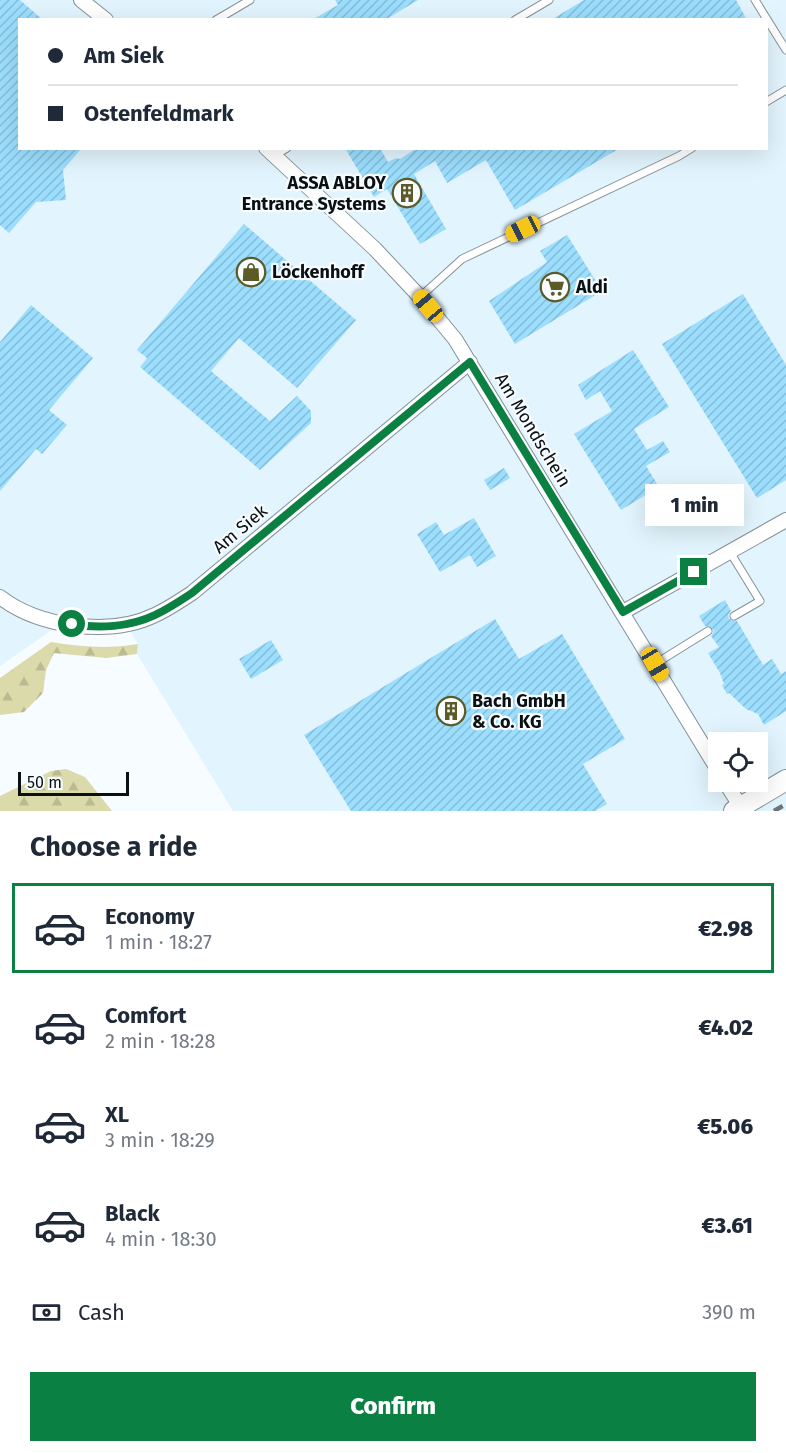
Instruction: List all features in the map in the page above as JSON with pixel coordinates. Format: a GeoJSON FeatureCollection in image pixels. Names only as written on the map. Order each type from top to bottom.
{"type":"FeatureCollection","features":[{"type":"Feature","properties":{"kind":"main road"},"geometry":{"type":"LineString","coordinates":[[737,809],[786,780]]}},
{"type":"Feature","properties":{"kind":"street"},"geometry":{"type":"LineString","coordinates":[[81,0],[104,18]]}},
{"type":"Feature","properties":{"kind":"street","name":"Am Mondschein"},"geometry":{"type":"LineString","coordinates":[[276,151],[375,249],[444,324],[470,362],[708,753]]}},
{"type":"Feature","properties":{"kind":"street","name":"Am Siek"},"geometry":{"type":"LineString","coordinates":[[0,597],[24,611],[53,621],[90,628],[127,624],[154,616],[192,593],[470,362]]}},
{"type":"Feature","properties":{"kind":"street"},"geometry":{"type":"LineString","coordinates":[[623,612],[786,520]]}},
{"type":"Feature","properties":{"kind":"street"},"geometry":{"type":"LineString","coordinates":[[729,792],[737,809]]}},
{"type":"Feature","properties":{"kind":"lane"},"geometry":{"type":"LineString","coordinates":[[219,18],[250,0]]}},
{"type":"Feature","properties":{"kind":"lane"},"geometry":{"type":"LineString","coordinates":[[518,18],[549,0]]}},
{"type":"Feature","properties":{"kind":"lane"},"geometry":{"type":"LineString","coordinates":[[755,0],[766,18]]}},
{"type":"Feature","properties":{"kind":"lane"},"geometry":{"type":"LineString","coordinates":[[768,21],[786,50]]}},
{"type":"Feature","properties":{"kind":"lane"},"geometry":{"type":"LineString","coordinates":[[768,101],[786,90]]}},
{"type":"Feature","properties":{"kind":"lane"},"geometry":{"type":"LineString","coordinates":[[420,297],[462,259],[689,150]]}},
{"type":"Feature","properties":{"kind":"lane"},"geometry":{"type":"LineString","coordinates":[[730,552],[760,601],[734,616]]}},
{"type":"Feature","properties":{"kind":"lane"},"geometry":{"type":"LineString","coordinates":[[655,664],[708,631]]}},
{"type":"Feature","properties":{"kind":"shaded area"},"geometry":{"type":"Polygon","coordinates":[[[0,0],[786,0],[786,811],[233,811],[137,654],[138,644],[122,618],[97,619],[72,616],[0,666],[0,0]]]}},
{"type":"Feature","properties":{"kind":"green space"},"geometry":{"type":"Polygon","coordinates":[[[51,642],[94,647],[138,644],[137,654],[106,658],[54,653],[46,670],[43,693],[24,712],[0,715],[0,678],[51,642]]]}},
{"type":"Feature","properties":{"kind":"green space"},"geometry":{"type":"Polygon","coordinates":[[[66,769],[85,777],[112,811],[0,811],[0,796],[51,771],[66,769]]]}},
{"type":"Feature","properties":{"kind":"building"},"geometry":{"type":"Polygon","coordinates":[[[0,0],[20,0],[41,18],[18,18],[18,150],[80,150],[63,170],[66,200],[36,202],[9,233],[0,225],[0,0]]]}},
{"type":"Feature","properties":{"kind":"building"},"geometry":{"type":"Polygon","coordinates":[[[335,0],[418,0],[388,18],[315,18],[338,5],[335,0]]]}},
{"type":"Feature","properties":{"kind":"building"},"geometry":{"type":"Polygon","coordinates":[[[584,0],[736,0],[746,18],[554,18],[584,0]]]}},
{"type":"Feature","properties":{"kind":"building"},"geometry":{"type":"Polygon","coordinates":[[[346,150],[381,150],[388,162],[396,158],[400,159],[414,150],[617,150],[515,210],[486,160],[447,183],[435,161],[414,174],[446,229],[420,244],[387,189],[374,197],[346,150]]]}},
{"type":"Feature","properties":{"kind":"building","name":"Löckenhoff"},"geometry":{"type":"Polygon","coordinates":[[[244,224],[356,320],[297,388],[239,338],[211,371],[270,421],[297,396],[311,411],[311,423],[260,470],[140,367],[147,358],[137,350],[244,224]]]}},
{"type":"Feature","properties":{"kind":"building","name":"Aldi"},"geometry":{"type":"Polygon","coordinates":[[[567,235],[602,291],[515,344],[489,301],[547,262],[540,251],[567,235]]]}},
{"type":"Feature","properties":{"kind":"building"},"geometry":{"type":"Polygon","coordinates":[[[743,294],[786,365],[786,480],[757,498],[662,344],[743,294]]]}},
{"type":"Feature","properties":{"kind":"building"},"geometry":{"type":"Polygon","coordinates":[[[31,305],[93,358],[49,410],[67,425],[42,454],[36,449],[0,491],[0,342],[31,305]]]}},
{"type":"Feature","properties":{"kind":"building"},"geometry":{"type":"Polygon","coordinates":[[[633,350],[669,407],[634,429],[647,450],[663,441],[670,452],[646,466],[659,487],[621,510],[574,434],[612,411],[600,391],[586,400],[578,385],[633,350]]]}},
{"type":"Feature","properties":{"kind":"building"},"geometry":{"type":"Polygon","coordinates":[[[504,468],[510,478],[490,490],[484,480],[504,468]]]}},
{"type":"Feature","properties":{"kind":"building"},"geometry":{"type":"Polygon","coordinates":[[[474,518],[496,556],[477,567],[470,555],[440,572],[417,534],[436,522],[444,535],[474,518]]]}},
{"type":"Feature","properties":{"kind":"building"},"geometry":{"type":"Polygon","coordinates":[[[725,600],[731,611],[728,615],[729,619],[737,621],[763,665],[772,659],[781,674],[786,671],[786,711],[764,725],[758,714],[746,709],[729,693],[727,694],[722,685],[724,684],[720,673],[708,653],[719,647],[711,636],[714,631],[705,626],[699,616],[725,600]]]}},
{"type":"Feature","properties":{"kind":"building","name":"Bach GmbH & Co. KG"},"geometry":{"type":"Polygon","coordinates":[[[495,619],[519,659],[562,634],[625,739],[583,764],[607,804],[595,811],[351,811],[304,735],[495,619]]]}},
{"type":"Feature","properties":{"kind":"building"},"geometry":{"type":"Polygon","coordinates":[[[271,640],[283,660],[251,679],[239,659],[271,640]]]}},
{"type":"Feature","properties":{"kind":"railway"},"geometry":{"type":"LineString","coordinates":[[774,811],[786,804]]}},
{"type":"Feature","properties":{"kind":"place","name":"ASSA ABLOY Entrance Systems"},"geometry":{"type":"Point","coordinates":[407,193]}},
{"type":"Feature","properties":{"kind":"place","name":"Löckenhoff"},"geometry":{"type":"Point","coordinates":[251,272]}},
{"type":"Feature","properties":{"kind":"place","name":"Aldi"},"geometry":{"type":"Point","coordinates":[555,287]}},
{"type":"Feature","properties":{"kind":"place","name":"Bach GmbH & Co. KG"},"geometry":{"type":"Point","coordinates":[451,711]}},
{"type":"Feature","properties":{"kind":"route"},"geometry":{"type":"LineString","coordinates":[[72,624],[90,628],[127,624],[154,616],[192,593],[470,362],[623,612],[694,572]]}}]}
